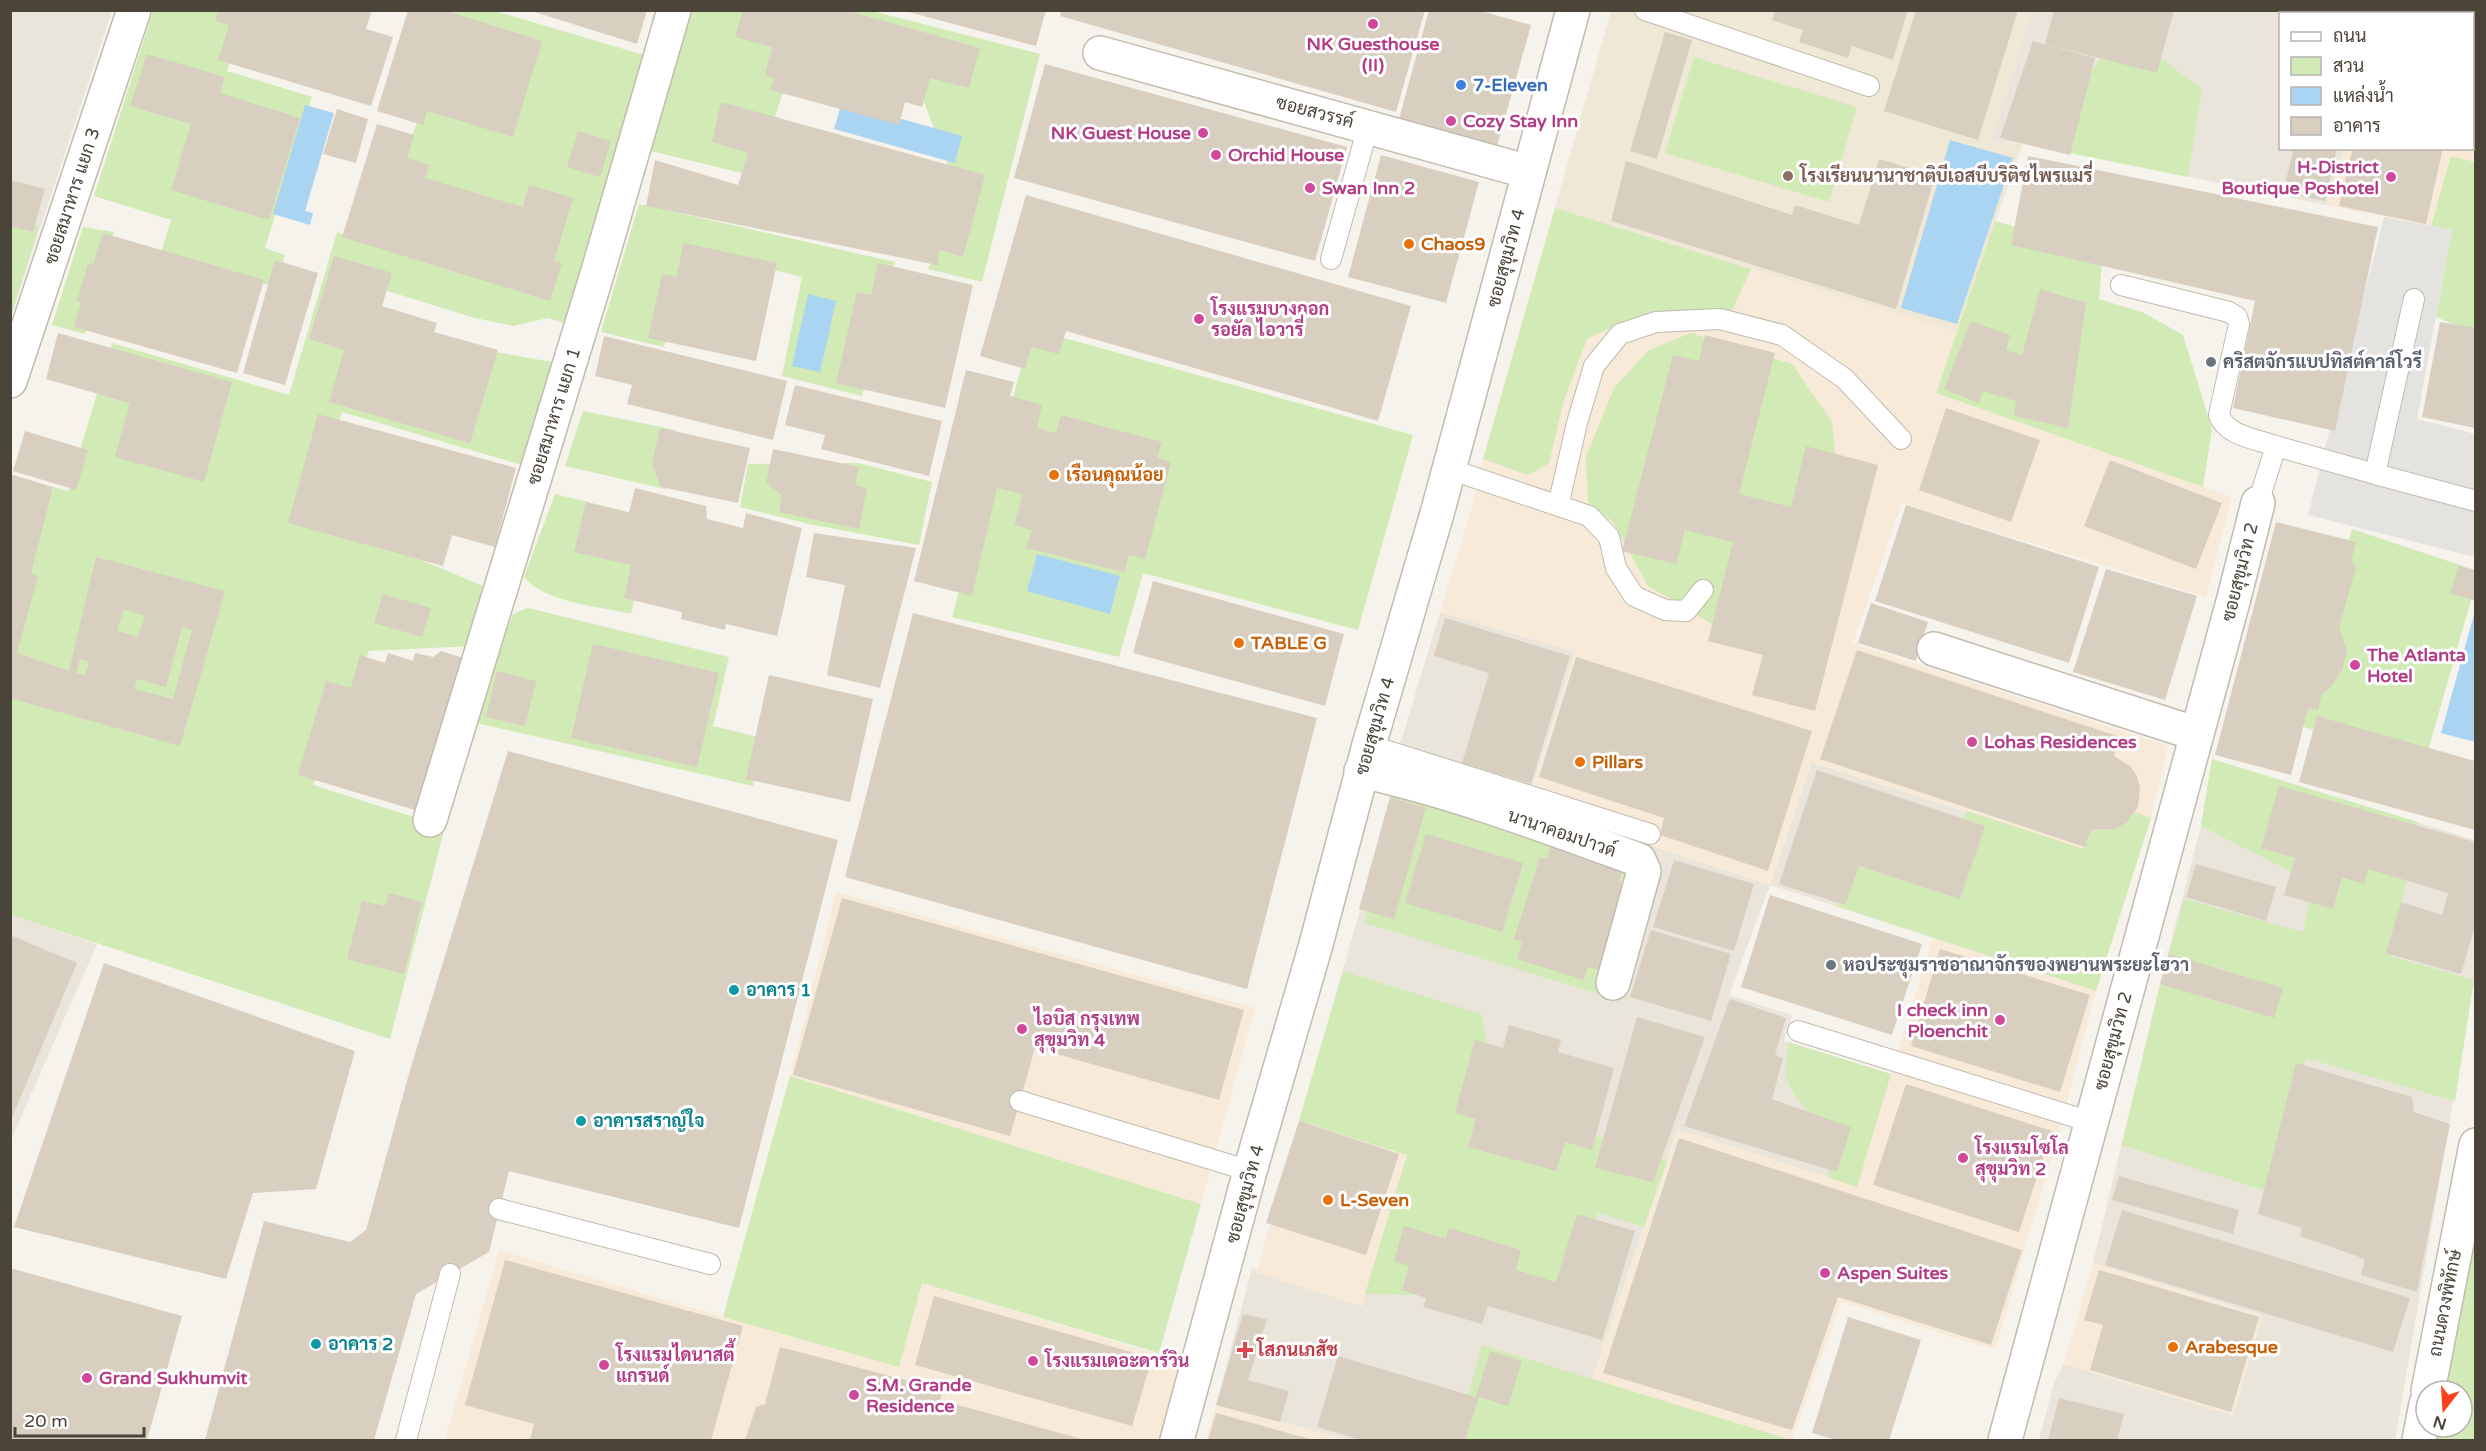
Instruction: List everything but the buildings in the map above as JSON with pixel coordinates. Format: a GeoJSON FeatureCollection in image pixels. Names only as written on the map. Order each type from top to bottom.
{"type":"FeatureCollection","features":[{"type":"Feature","properties":{"kind":"street","name":"ซอยสมาหาร แยก 3"},"geometry":{"type":"LineString","coordinates":[[12,369],[134,10]]}},
{"type":"Feature","properties":{"kind":"street","name":"ซอยสมาหาร แยก 1"},"geometry":{"type":"LineString","coordinates":[[430,820],[598,271],[674,10]]}},
{"type":"Feature","properties":{"kind":"street","name":"ซอยสุขุมวิท 4"},"geometry":{"type":"LineString","coordinates":[[1177,1440],[1250,1171],[1315,948],[1365,758],[1449,469],[1573,10]]}},
{"type":"Feature","properties":{"kind":"street","name":"ซอยสวรรค์"},"geometry":{"type":"LineString","coordinates":[[1100,53],[1529,172]]}},
{"type":"Feature","properties":{"kind":"street","name":"ซอยสุขุมวิท 2"},"geometry":{"type":"LineString","coordinates":[[2005,1440],[2258,502]]}},
{"type":"Feature","properties":{"kind":"street"},"geometry":{"type":"LineString","coordinates":[[1934,649],[2197,734]]}},
{"type":"Feature","properties":{"kind":"street","name":"นานาคอมปาวด์"},"geometry":{"type":"LineString","coordinates":[[1365,758],[1388,777],[1538,823],[1639,860],[1644,871],[1613,983]]}},
{"type":"Feature","properties":{"kind":"street","name":"ถนนดวงพิทักษ์"},"geometry":{"type":"LineString","coordinates":[[2430,1379],[2475,1145]]}},
{"type":"Feature","properties":{"kind":"lane"},"geometry":{"type":"LineString","coordinates":[[1645,10],[1869,86]]}},
{"type":"Feature","properties":{"kind":"lane"},"geometry":{"type":"LineString","coordinates":[[1331,259],[1368,127]]}},
{"type":"Feature","properties":{"kind":"lane"},"geometry":{"type":"LineString","coordinates":[[2121,285],[2229,312],[2237,317],[2239,324],[2219,415],[2222,424],[2230,430],[2276,446],[2475,501]]}},
{"type":"Feature","properties":{"kind":"lane"},"geometry":{"type":"LineString","coordinates":[[2376,474],[2414,299]]}},
{"type":"Feature","properties":{"kind":"lane"},"geometry":{"type":"LineString","coordinates":[[1558,506],[1577,423],[1594,366],[1620,334],[1656,322],[1720,319],[1782,335],[1845,379],[1901,439]]}},
{"type":"Feature","properties":{"kind":"lane"},"geometry":{"type":"LineString","coordinates":[[2258,502],[2276,446]]}},
{"type":"Feature","properties":{"kind":"lane"},"geometry":{"type":"LineString","coordinates":[[1449,469],[1590,516],[1609,537],[1617,568],[1634,596],[1665,610],[1686,611],[1703,590]]}},
{"type":"Feature","properties":{"kind":"lane"},"geometry":{"type":"LineString","coordinates":[[1365,758],[1650,834]]}},
{"type":"Feature","properties":{"kind":"lane"},"geometry":{"type":"LineString","coordinates":[[1798,1031],[2091,1122]]}},
{"type":"Feature","properties":{"kind":"lane"},"geometry":{"type":"LineString","coordinates":[[1020,1101],[1250,1171]]}},
{"type":"Feature","properties":{"kind":"lane"},"geometry":{"type":"LineString","coordinates":[[499,1209],[710,1264]]}},
{"type":"Feature","properties":{"kind":"lane"},"geometry":{"type":"LineString","coordinates":[[406,1440],[450,1274]]}},
{"type":"Feature","properties":{"kind":"shaded area"},"geometry":{"type":"Polygon","coordinates":[[[2315,10],[2322,12],[2279,12],[2279,150],[2343,150],[2327,205],[2023,143],[1990,142],[2032,11],[2315,10]]]}},
{"type":"Feature","properties":{"kind":"shaded area"},"geometry":{"type":"Polygon","coordinates":[[[11,11],[112,11],[11,316],[11,11]]]}},
{"type":"Feature","properties":{"kind":"shaded area","name":"โรงเรียนนานาชาติบีเอสบีบริติชไพรแมรี่"},"geometry":{"type":"Polygon","coordinates":[[[1611,11],[2032,11],[1990,142],[2023,143],[1957,332],[1555,208],[1611,11]]]}},
{"type":"Feature","properties":{"kind":"shaded area"},"geometry":{"type":"Polygon","coordinates":[[[2475,53],[2475,235],[2327,205],[2343,150],[2474,150],[2475,53]]]}},
{"type":"Feature","properties":{"kind":"shaded area"},"geometry":{"type":"Polygon","coordinates":[[[1555,208],[1957,332],[1936,393],[2232,497],[2206,597],[1902,503],[1853,643],[2168,746],[2151,818],[2135,866],[1812,762],[1770,885],[1527,806],[1575,652],[1440,612],[1471,510],[1483,459],[1555,208]]]}},
{"type":"Feature","properties":{"kind":"shaded area"},"geometry":{"type":"Polygon","coordinates":[[[2384,217],[2452,230],[2417,419],[2475,434],[2475,557],[2308,515],[2384,217]]]}},
{"type":"Feature","properties":{"kind":"shaded area"},"geometry":{"type":"Polygon","coordinates":[[[1440,612],[1575,652],[1532,788],[1399,748],[1440,612]]]}},
{"type":"Feature","properties":{"kind":"shaded area"},"geometry":{"type":"Polygon","coordinates":[[[2212,759],[2475,840],[2475,973],[2395,1440],[2039,1440],[2054,1383],[2064,1364],[2233,1415],[2261,1315],[2093,1263],[2160,984],[2201,826],[2212,759]]]}},
{"type":"Feature","properties":{"kind":"shaded area"},"geometry":{"type":"Polygon","coordinates":[[[1811,762],[2135,866],[2096,991],[1770,885],[1729,995],[1792,1015],[1784,1041],[1891,1074],[1857,1187],[1677,1130],[1592,1379],[1792,1440],[1350,1440],[1216,1405],[1252,1268],[1362,1306],[1407,1155],[1299,1121],[1401,765],[1770,884],[1811,762]]]}},
{"type":"Feature","properties":{"kind":"shaded area","name":"ไอบิส กรุงเทพ สุขุมวิท 4"},"geometry":{"type":"Polygon","coordinates":[[[836,892],[1255,1008],[1201,1204],[790,1076],[836,892]]]}},
{"type":"Feature","properties":{"kind":"shaded area"},"geometry":{"type":"Polygon","coordinates":[[[11,915],[97,944],[11,1140],[11,915]]]}},
{"type":"Feature","properties":{"kind":"shaded area"},"geometry":{"type":"Polygon","coordinates":[[[1933,938],[2096,991],[2056,1143],[1995,1350],[1841,1302],[1792,1440],[1592,1380],[1677,1129],[1857,1186],[1933,938]]]}},
{"type":"Feature","properties":{"kind":"shaded area","name":"L-Seven"},"geometry":{"type":"Polygon","coordinates":[[[1299,1121],[1407,1154],[1362,1306],[1256,1273],[1299,1121]]]}},
{"type":"Feature","properties":{"kind":"shaded area"},"geometry":{"type":"Polygon","coordinates":[[[499,1250],[899,1367],[922,1283],[1181,1361],[1159,1440],[445,1440],[499,1250]]]}},
{"type":"Feature","properties":{"kind":"shaded area","name":"Arabesque"},"geometry":{"type":"Polygon","coordinates":[[[2093,1263],[2262,1316],[2233,1416],[2064,1364],[2093,1263]]]}},
{"type":"Feature","properties":{"kind":"shaded area"},"geometry":{"type":"Polygon","coordinates":[[[1216,1405],[1350,1440],[1206,1440],[1216,1405]]]}},
{"type":"Feature","properties":{"kind":"green space"},"geometry":{"type":"Polygon","coordinates":[[[2381,10],[2475,11],[2475,53],[2474,12],[2381,12],[2381,10]]]}},
{"type":"Feature","properties":{"kind":"green space"},"geometry":{"type":"Polygon","coordinates":[[[153,11],[245,11],[227,71],[312,97],[265,248],[285,255],[275,287],[160,256],[171,220],[94,196],[153,11]]]}},
{"type":"Feature","properties":{"kind":"green space"},"geometry":{"type":"Polygon","coordinates":[[[403,11],[495,11],[644,55],[564,323],[548,318],[513,326],[475,318],[381,289],[380,316],[473,348],[552,362],[522,465],[342,412],[309,513],[488,588],[471,646],[369,651],[313,785],[445,827],[390,1039],[11,915],[11,643],[53,487],[68,491],[112,343],[289,395],[337,232],[539,292],[399,170],[448,26],[403,11]]]}},
{"type":"Feature","properties":{"kind":"green space"},"geometry":{"type":"Polygon","coordinates":[[[692,11],[872,11],[1040,54],[982,282],[928,269],[962,203],[918,86],[789,76],[754,176],[651,151],[692,11]]]}},
{"type":"Feature","properties":{"kind":"green space"},"geometry":{"type":"Polygon","coordinates":[[[2121,28],[2202,89],[2188,177],[2040,147],[2121,28]]]}},
{"type":"Feature","properties":{"kind":"green space"},"geometry":{"type":"Polygon","coordinates":[[[1694,57],[1857,107],[1829,202],[1665,153],[1694,57]]]}},
{"type":"Feature","properties":{"kind":"green space"},"geometry":{"type":"Polygon","coordinates":[[[2451,156],[2475,162],[2475,333],[2436,317],[2452,230],[2431,226],[2451,156]]]}},
{"type":"Feature","properties":{"kind":"green space"},"geometry":{"type":"Polygon","coordinates":[[[639,204],[895,262],[862,396],[782,376],[802,277],[691,250],[664,347],[601,332],[639,204]]]}},
{"type":"Feature","properties":{"kind":"green space"},"geometry":{"type":"Polygon","coordinates":[[[1555,208],[1751,269],[1730,315],[1629,319],[1587,339],[1563,403],[1549,463],[1528,475],[1483,459],[1555,208]]]}},
{"type":"Feature","properties":{"kind":"green space"},"geometry":{"type":"Polygon","coordinates":[[[11,220],[39,226],[11,316],[11,220]]]}},
{"type":"Feature","properties":{"kind":"green space"},"geometry":{"type":"Polygon","coordinates":[[[1995,221],[2103,251],[2099,299],[2142,312],[2183,335],[2212,429],[2203,487],[1936,393],[1995,221]]]}},
{"type":"Feature","properties":{"kind":"green space"},"geometry":{"type":"Polygon","coordinates":[[[83,227],[114,232],[85,334],[52,325],[83,227]]]}},
{"type":"Feature","properties":{"kind":"green space"},"geometry":{"type":"Polygon","coordinates":[[[1032,329],[1413,435],[1358,630],[1143,573],[1119,657],[952,617],[1032,329]]]}},
{"type":"Feature","properties":{"kind":"green space"},"geometry":{"type":"Polygon","coordinates":[[[1691,333],[1792,364],[1832,422],[1837,471],[1795,585],[1712,624],[1648,586],[1613,522],[1588,502],[1586,457],[1614,388],[1649,350],[1691,333]]]}},
{"type":"Feature","properties":{"kind":"green space"},"geometry":{"type":"Polygon","coordinates":[[[583,411],[676,430],[665,489],[565,466],[583,411]]]}},
{"type":"Feature","properties":{"kind":"green space"},"geometry":{"type":"Polygon","coordinates":[[[858,463],[932,482],[919,545],[809,524],[740,507],[748,464],[858,463]]]}},
{"type":"Feature","properties":{"kind":"green space"},"geometry":{"type":"Polygon","coordinates":[[[555,494],[653,518],[631,614],[559,598],[545,593],[524,577],[555,494]]]}},
{"type":"Feature","properties":{"kind":"green space"},"geometry":{"type":"Polygon","coordinates":[[[2352,529],[2475,570],[2475,586],[2425,761],[2297,725],[2352,529]]]}},
{"type":"Feature","properties":{"kind":"green space"},"geometry":{"type":"Polygon","coordinates":[[[528,608],[729,657],[713,726],[763,738],[753,786],[472,722],[513,614],[528,608]]]}},
{"type":"Feature","properties":{"kind":"green space"},"geometry":{"type":"Polygon","coordinates":[[[2212,759],[2418,822],[2391,956],[2474,980],[2455,1101],[2306,1058],[2272,1193],[2122,1145],[2160,984],[2273,1018],[2282,988],[2169,954],[2184,899],[2303,932],[2313,883],[2201,826],[2212,759]]]}},
{"type":"Feature","properties":{"kind":"green space"},"geometry":{"type":"Polygon","coordinates":[[[1393,786],[1650,866],[1612,998],[1365,923],[1393,786]]]}},
{"type":"Feature","properties":{"kind":"green space"},"geometry":{"type":"Polygon","coordinates":[[[1967,811],[2084,849],[2091,830],[2105,830],[2121,825],[2135,812],[2151,818],[2096,991],[1837,906],[1853,854],[1948,884],[1967,811]]]}},
{"type":"Feature","properties":{"kind":"green space"},"geometry":{"type":"Polygon","coordinates":[[[1343,971],[1481,1014],[1500,1103],[1667,1161],[1644,1227],[1598,1213],[1553,1298],[1365,1294],[1407,1155],[1299,1121],[1343,971]]]}},
{"type":"Feature","properties":{"kind":"green space"},"geometry":{"type":"Polygon","coordinates":[[[1788,1042],[1891,1074],[1857,1187],[1829,1178],[1828,1148],[1814,1121],[1793,1093],[1785,1074],[1788,1042]]]}},
{"type":"Feature","properties":{"kind":"green space"},"geometry":{"type":"Polygon","coordinates":[[[790,1076],[1201,1204],[1159,1353],[922,1283],[899,1367],[723,1317],[790,1076]]]}},
{"type":"Feature","properties":{"kind":"green space"},"geometry":{"type":"Polygon","coordinates":[[[2475,1234],[2475,1440],[2436,1440],[2474,1439],[2474,1379],[2447,1379],[2475,1234]]]}},
{"type":"Feature","properties":{"kind":"green space"},"geometry":{"type":"Polygon","coordinates":[[[1482,1345],[1791,1440],[1456,1440],[1482,1345]]]}},
{"type":"Feature","properties":{"kind":"water"},"geometry":{"type":"Polygon","coordinates":[[[842,102],[962,136],[955,163],[834,129],[842,102]]]}},
{"type":"Feature","properties":{"kind":"water"},"geometry":{"type":"Polygon","coordinates":[[[305,105],[334,113],[305,211],[313,213],[310,225],[273,214],[305,105]]]}},
{"type":"Feature","properties":{"kind":"water"},"geometry":{"type":"Polygon","coordinates":[[[1950,140],[2013,158],[1957,324],[1901,308],[1950,140]]]}},
{"type":"Feature","properties":{"kind":"water"},"geometry":{"type":"Polygon","coordinates":[[[808,294],[836,301],[820,372],[792,366],[808,294]]]}},
{"type":"Feature","properties":{"kind":"water"},"geometry":{"type":"Polygon","coordinates":[[[1037,554],[1120,576],[1110,614],[1027,591],[1037,554]]]}},
{"type":"Feature","properties":{"kind":"water"},"geometry":{"type":"Polygon","coordinates":[[[2475,611],[2476,742],[2441,733],[2475,611]]]}},
{"type":"Feature","properties":{"kind":"place","name":"NK Guesthouse (II)"},"geometry":{"type":"Point","coordinates":[1373,24]}},
{"type":"Feature","properties":{"kind":"place","name":"7-Eleven"},"geometry":{"type":"Point","coordinates":[1461,85]}},
{"type":"Feature","properties":{"kind":"place","name":"Cozy Stay Inn"},"geometry":{"type":"Point","coordinates":[1451,121]}},
{"type":"Feature","properties":{"kind":"place","name":"NK Guest House"},"geometry":{"type":"Point","coordinates":[1203,133]}},
{"type":"Feature","properties":{"kind":"place","name":"Orchid House"},"geometry":{"type":"Point","coordinates":[1216,155]}},
{"type":"Feature","properties":{"kind":"place","name":"โรงเรียนนานาชาติบีเอสบีบริติชไพรแมรี่"},"geometry":{"type":"Point","coordinates":[1788,176]}},
{"type":"Feature","properties":{"kind":"place","name":"H-District Boutique Poshotel"},"geometry":{"type":"Point","coordinates":[2391,177]}},
{"type":"Feature","properties":{"kind":"place","name":"Swan Inn 2"},"geometry":{"type":"Point","coordinates":[1310,188]}},
{"type":"Feature","properties":{"kind":"place","name":"Chaos9"},"geometry":{"type":"Point","coordinates":[1409,244]}},
{"type":"Feature","properties":{"kind":"place","name":"โรงแรมบางกอก รอยัล ไอวารี่"},"geometry":{"type":"Point","coordinates":[1199,319]}},
{"type":"Feature","properties":{"kind":"place","name":"คริสตจักรแบปทิสต์คาล์โวรี"},"geometry":{"type":"Point","coordinates":[2211,362]}},
{"type":"Feature","properties":{"kind":"place","name":"เรือนคุณน้อย"},"geometry":{"type":"Point","coordinates":[1054,475]}},
{"type":"Feature","properties":{"kind":"place","name":"TABLE G"},"geometry":{"type":"Point","coordinates":[1239,643]}},
{"type":"Feature","properties":{"kind":"place","name":"The Atlanta Hotel"},"geometry":{"type":"Point","coordinates":[2355,665]}},
{"type":"Feature","properties":{"kind":"place","name":"Lohas Residences"},"geometry":{"type":"Point","coordinates":[1972,742]}},
{"type":"Feature","properties":{"kind":"place","name":"Pillars"},"geometry":{"type":"Point","coordinates":[1580,762]}},
{"type":"Feature","properties":{"kind":"place","name":"หอประชุมราชอาณาจักรของพยานพระยะโฮวา"},"geometry":{"type":"Point","coordinates":[1831,965]}},
{"type":"Feature","properties":{"kind":"place","name":"อาคาร 1"},"geometry":{"type":"Point","coordinates":[734,990]}},
{"type":"Feature","properties":{"kind":"place","name":"I check inn Ploenchit"},"geometry":{"type":"Point","coordinates":[2000,1020]}},
{"type":"Feature","properties":{"kind":"place","name":"ไอบิส กรุงเทพ สุขุมวิท 4"},"geometry":{"type":"Point","coordinates":[1022,1029]}},
{"type":"Feature","properties":{"kind":"place","name":"อาคารสราญ์ใจ"},"geometry":{"type":"Point","coordinates":[581,1121]}},
{"type":"Feature","properties":{"kind":"place","name":"โรงแรมโซโล สุขุมวิท 2"},"geometry":{"type":"Point","coordinates":[1963,1158]}},
{"type":"Feature","properties":{"kind":"place","name":"L-Seven"},"geometry":{"type":"Point","coordinates":[1328,1200]}},
{"type":"Feature","properties":{"kind":"place","name":"Aspen Suites"},"geometry":{"type":"Point","coordinates":[1825,1273]}},
{"type":"Feature","properties":{"kind":"place","name":"อาคาร 2"},"geometry":{"type":"Point","coordinates":[316,1344]}},
{"type":"Feature","properties":{"kind":"place","name":"Arabesque"},"geometry":{"type":"Point","coordinates":[2173,1347]}},
{"type":"Feature","properties":{"kind":"place","name":"โสภนเภสัช"},"geometry":{"type":"Point","coordinates":[1245,1350]}},
{"type":"Feature","properties":{"kind":"place","name":"โรงแรมเดอะดาร์วิน"},"geometry":{"type":"Point","coordinates":[1033,1361]}},
{"type":"Feature","properties":{"kind":"place","name":"โรงแรมไดนาสตี้ แกรนด์"},"geometry":{"type":"Point","coordinates":[604,1365]}},
{"type":"Feature","properties":{"kind":"place","name":"Grand Sukhumvit"},"geometry":{"type":"Point","coordinates":[87,1378]}},
{"type":"Feature","properties":{"kind":"place","name":"S.M. Grande Residence"},"geometry":{"type":"Point","coordinates":[854,1395]}}]}
